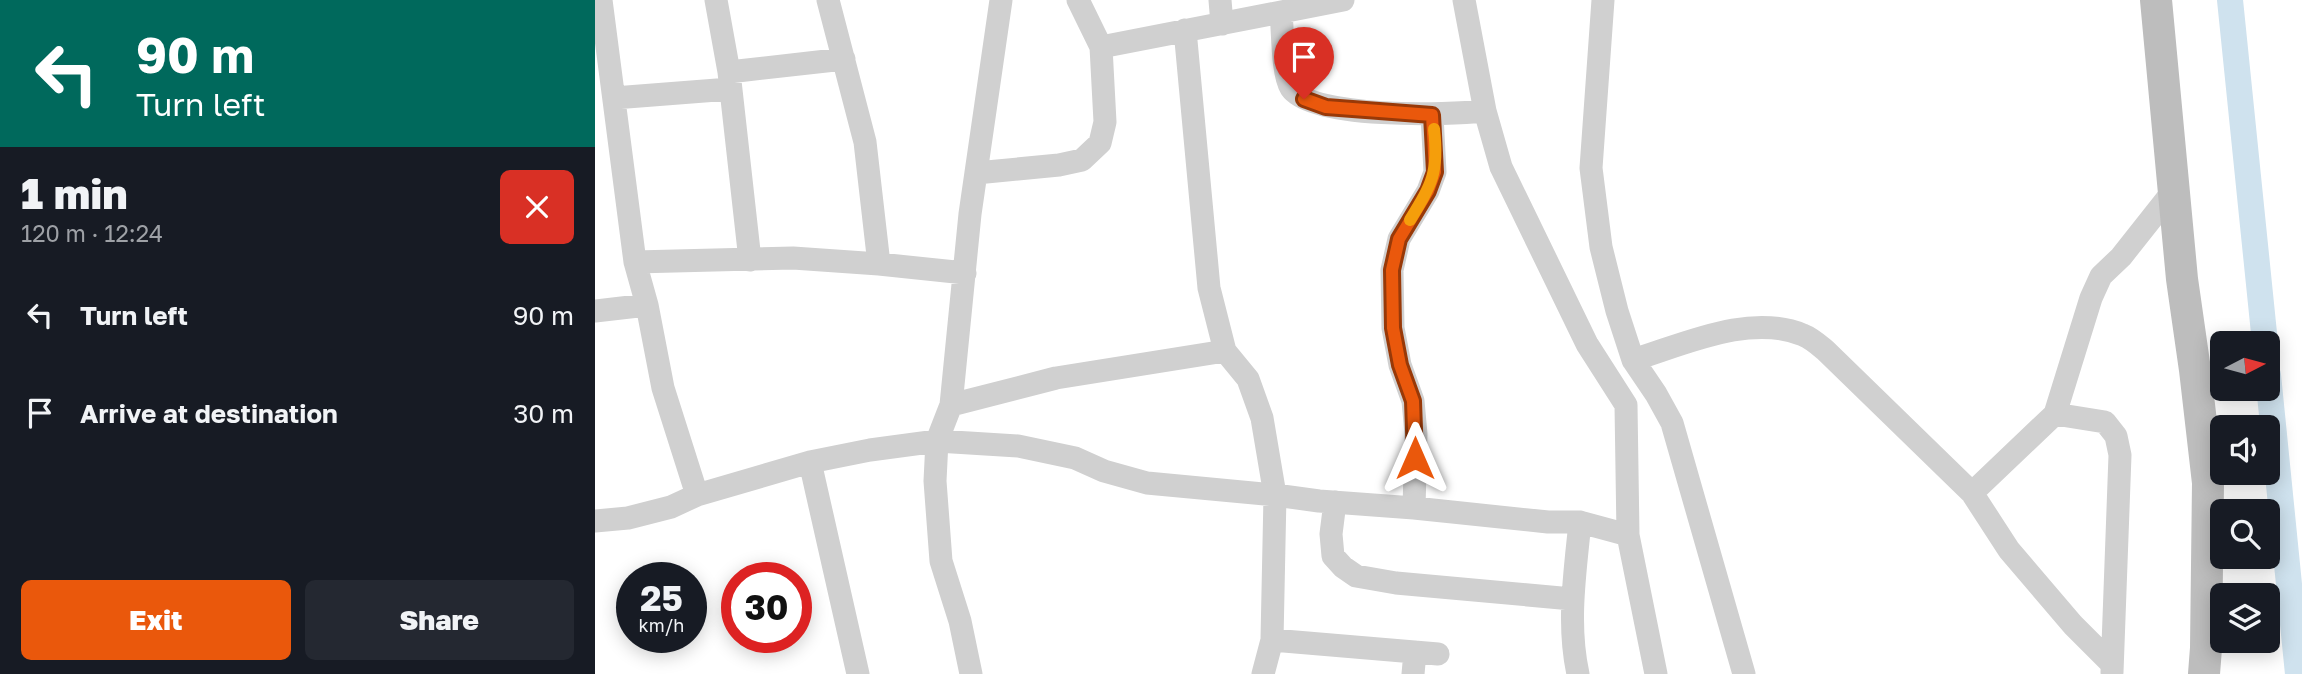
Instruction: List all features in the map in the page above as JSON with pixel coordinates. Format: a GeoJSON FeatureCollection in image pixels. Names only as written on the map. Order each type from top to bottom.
{"type":"FeatureCollection","features":[{"type":"Feature","properties":{"kind":"street"},"geometry":{"type":"LineString","coordinates":[[601,0],[635,262],[647,305],[663,388],[697,495]]}},
{"type":"Feature","properties":{"kind":"street"},"geometry":{"type":"LineString","coordinates":[[716,0],[729,81],[750,260]]}},
{"type":"Feature","properties":{"kind":"street"},"geometry":{"type":"LineString","coordinates":[[828,0],[865,142],[879,264]]}},
{"type":"Feature","properties":{"kind":"street"},"geometry":{"type":"LineString","coordinates":[[971,674],[960,621],[941,561],[935,481],[937,441],[951,405],[976,173],[1001,0]]}},
{"type":"Feature","properties":{"kind":"street"},"geometry":{"type":"LineString","coordinates":[[976,173],[1059,165],[1082,160],[1100,142],[1105,122],[1101,47],[1079,0]]}},
{"type":"Feature","properties":{"kind":"street"},"geometry":{"type":"LineString","coordinates":[[1220,0],[1222,24]]}},
{"type":"Feature","properties":{"kind":"street"},"geometry":{"type":"LineString","coordinates":[[1464,0],[1485,111],[1501,167],[1587,344],[1626,405],[1628,535],[1656,674]]}},
{"type":"Feature","properties":{"kind":"street"},"geometry":{"type":"LineString","coordinates":[[1603,0],[1591,168],[1601,247],[1633,360],[1672,423],[1744,674]]}},
{"type":"Feature","properties":{"kind":"street"},"geometry":{"type":"LineString","coordinates":[[2156,0],[2182,279],[2196,370],[2208,483],[2204,674]]}},
{"type":"Feature","properties":{"kind":"street"},"geometry":{"type":"LineString","coordinates":[[1101,47],[1337,1]]}},
{"type":"Feature","properties":{"kind":"street"},"geometry":{"type":"LineString","coordinates":[[1281,13],[1286,71],[1291,87],[1304,99],[1326,107],[1432,115],[1485,111]]}},
{"type":"Feature","properties":{"kind":"street"},"geometry":{"type":"LineString","coordinates":[[1185,30],[1209,288],[1225,351],[1248,379],[1262,418],[1275,495],[1272,640],[1263,674]]}},
{"type":"Feature","properties":{"kind":"street"},"geometry":{"type":"LineString","coordinates":[[614,98],[729,81],[844,59]]}},
{"type":"Feature","properties":{"kind":"street"},"geometry":{"type":"LineString","coordinates":[[1414,508],[1416,434],[1413,401],[1400,365],[1393,328],[1392,270],[1399,239],[1428,191],[1435,172],[1432,115]]}},
{"type":"Feature","properties":{"kind":"street"},"geometry":{"type":"LineString","coordinates":[[1972,493],[2055,414],[2091,298],[2101,276],[2121,257],[2175,190]]}},
{"type":"Feature","properties":{"kind":"street"},"geometry":{"type":"LineString","coordinates":[[635,262],[793,258],[965,273]]}},
{"type":"Feature","properties":{"kind":"street"},"geometry":{"type":"LineString","coordinates":[[595,311],[647,305]]}},
{"type":"Feature","properties":{"kind":"street"},"geometry":{"type":"LineString","coordinates":[[1633,360],[1728,332],[1771,327],[1804,335],[1825,350],[1972,493],[2009,550],[2112,669]]}},
{"type":"Feature","properties":{"kind":"street"},"geometry":{"type":"LineString","coordinates":[[951,405],[1056,378],[1225,351]]}},
{"type":"Feature","properties":{"kind":"street"},"geometry":{"type":"LineString","coordinates":[[1626,405],[1656,394]]}},
{"type":"Feature","properties":{"kind":"street"},"geometry":{"type":"LineString","coordinates":[[2055,414],[2105,422],[2116,436],[2120,455],[2112,669]]}},
{"type":"Feature","properties":{"kind":"street"},"geometry":{"type":"LineString","coordinates":[[595,521],[628,518],[810,462],[937,441],[1017,446],[1075,458],[1104,471],[1147,483],[1548,522],[1580,522],[1628,535]]}},
{"type":"Feature","properties":{"kind":"street"},"geometry":{"type":"LineString","coordinates":[[810,462],[858,674]]}},
{"type":"Feature","properties":{"kind":"street"},"geometry":{"type":"LineString","coordinates":[[1335,502],[1331,534],[1333,556],[1356,576],[1396,583],[1572,599]]}},
{"type":"Feature","properties":{"kind":"street"},"geometry":{"type":"LineString","coordinates":[[1578,674],[1573,651],[1572,599],[1580,522]]}},
{"type":"Feature","properties":{"kind":"street"},"geometry":{"type":"LineString","coordinates":[[1272,640],[1422,660]]}},
{"type":"Feature","properties":{"kind":"waterway"},"geometry":{"type":"LineString","coordinates":[[2230,0],[2264,331]]}},
{"type":"Feature","properties":{"kind":"waterway"},"geometry":{"type":"LineString","coordinates":[[2271,401],[2298,674]]}},
{"type":"Feature","properties":{"kind":"slow traffic"},"geometry":{"type":"LineString","coordinates":[[1410,220],[1428,191],[1435,172],[1434,129]]}},
{"type":"Feature","properties":{"kind":"route"},"geometry":{"type":"LineString","coordinates":[[1304,99],[1326,107],[1432,115],[1435,172],[1428,191],[1399,239],[1392,270],[1393,328],[1400,365],[1413,401],[1415,458]]}}]}
